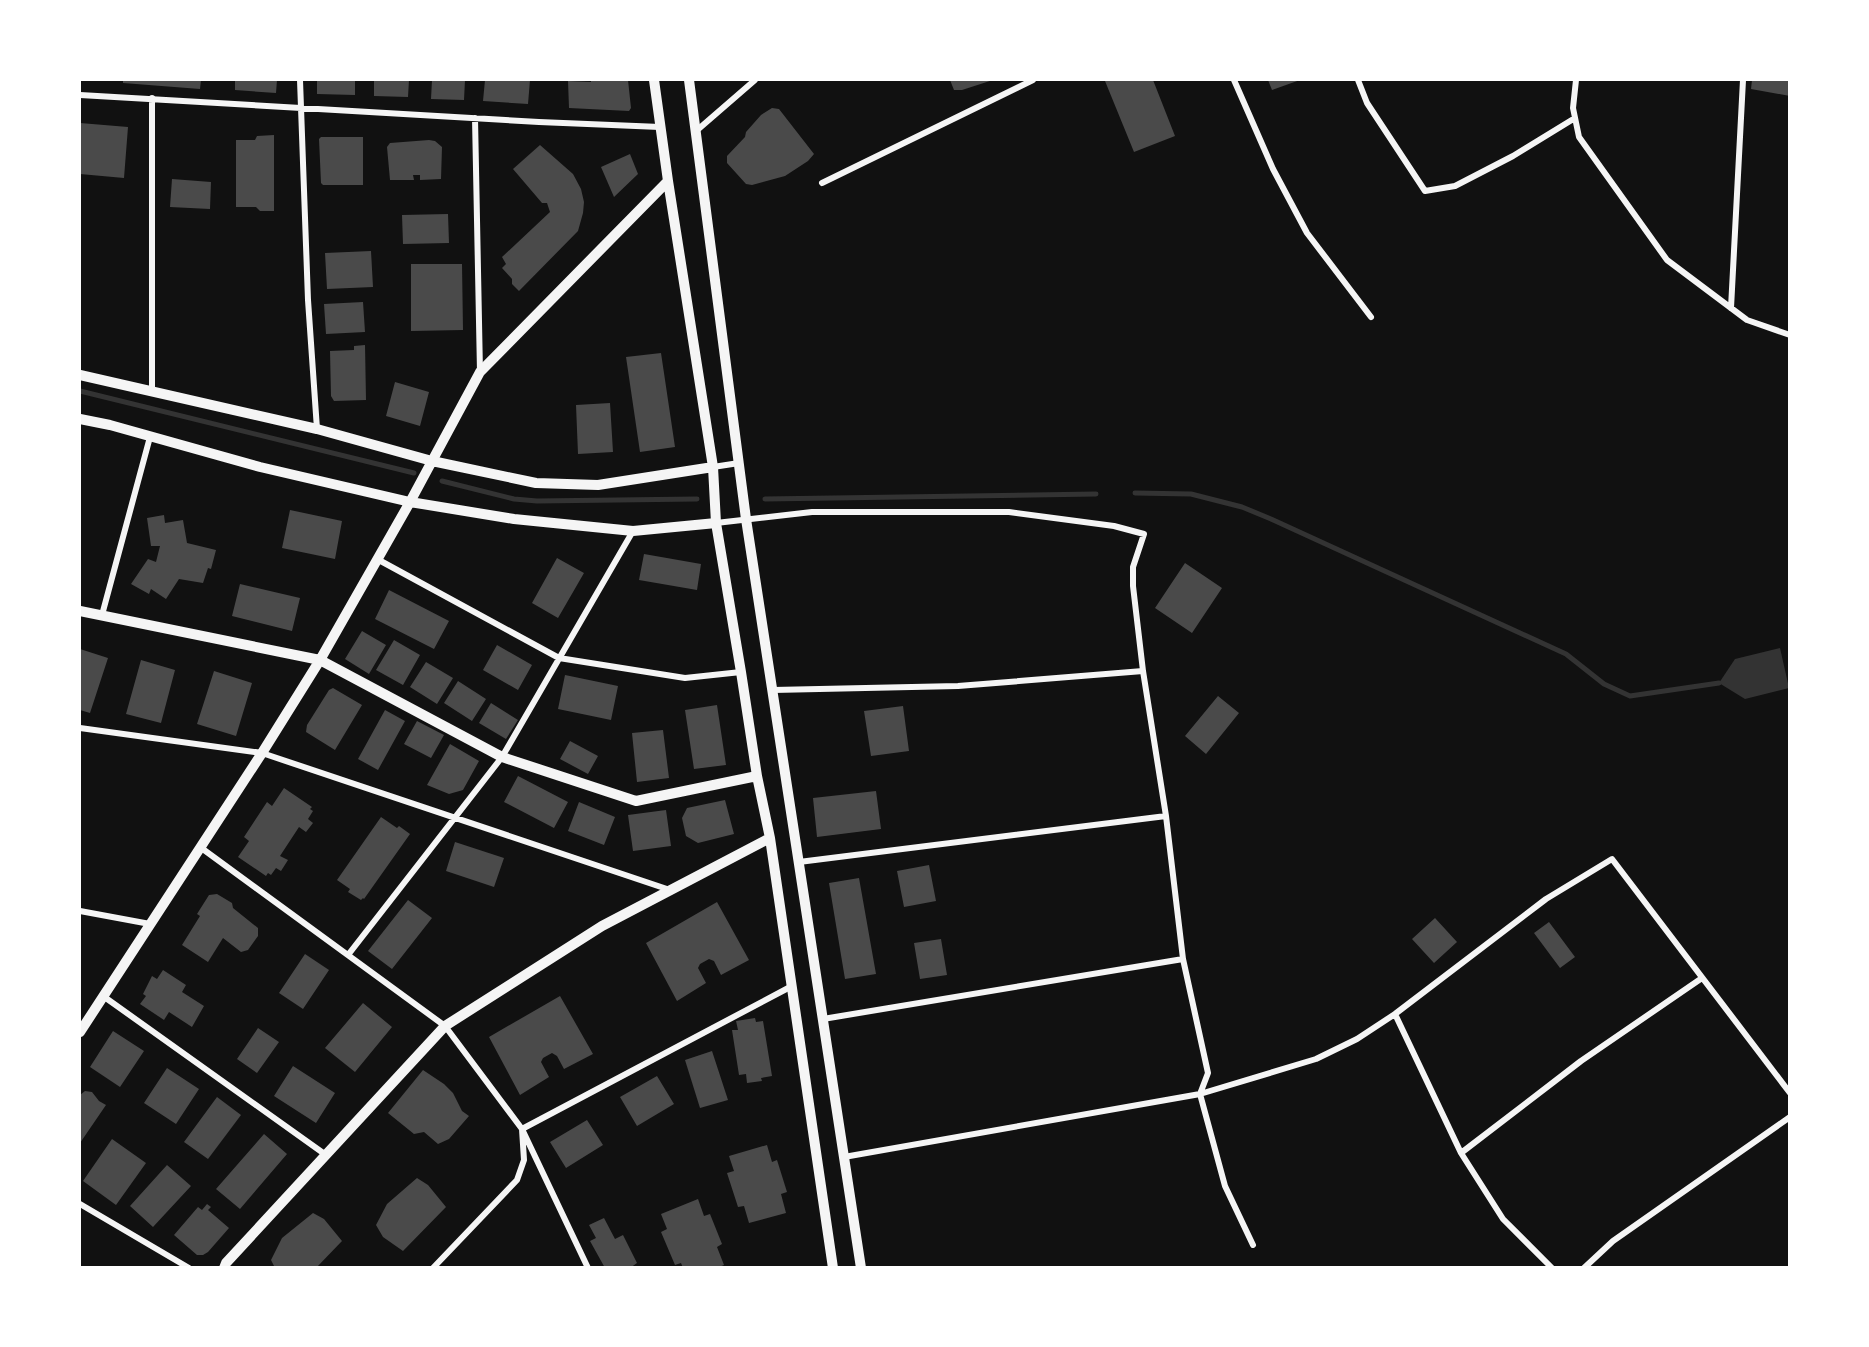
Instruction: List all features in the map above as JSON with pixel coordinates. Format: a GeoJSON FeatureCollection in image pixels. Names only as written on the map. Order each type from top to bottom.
{"type":"FeatureCollection","features":[{"type":"Feature","properties":{"kind":"street"},"geometry":{"type":"LineString","coordinates":[[300,80],[308,300],[317,429]]}},
{"type":"Feature","properties":{"kind":"street"},"geometry":{"type":"LineString","coordinates":[[654,80],[713,467],[716,523],[757,776],[770,838],[833,1268]]}},
{"type":"Feature","properties":{"kind":"street"},"geometry":{"type":"LineString","coordinates":[[688,80],[746,519],[861,1268]]}},
{"type":"Feature","properties":{"kind":"street"},"geometry":{"type":"LineString","coordinates":[[695,132],[755,80]]}},
{"type":"Feature","properties":{"kind":"street"},"geometry":{"type":"LineString","coordinates":[[822,183],[1033,80]]}},
{"type":"Feature","properties":{"kind":"street"},"geometry":{"type":"LineString","coordinates":[[1234,80],[1273,169],[1307,232],[1371,316]]}},
{"type":"Feature","properties":{"kind":"street"},"geometry":{"type":"LineString","coordinates":[[1358,80],[1367,103],[1425,191],[1455,186],[1513,156],[1575,118]]}},
{"type":"Feature","properties":{"kind":"street"},"geometry":{"type":"LineString","coordinates":[[1576,80],[1573,108],[1579,137],[1667,260],[1747,320],[1790,335]]}},
{"type":"Feature","properties":{"kind":"street"},"geometry":{"type":"LineString","coordinates":[[1731,308],[1743,80]]}},
{"type":"Feature","properties":{"kind":"street"},"geometry":{"type":"LineString","coordinates":[[80,95],[660,127]]}},
{"type":"Feature","properties":{"kind":"street"},"geometry":{"type":"LineString","coordinates":[[152,98],[152,391]]}},
{"type":"Feature","properties":{"kind":"street"},"geometry":{"type":"LineString","coordinates":[[475,118],[480,372]]}},
{"type":"Feature","properties":{"kind":"street"},"geometry":{"type":"LineString","coordinates":[[80,1032],[320,660],[410,502],[480,372],[668,181]]}},
{"type":"Feature","properties":{"kind":"street"},"geometry":{"type":"LineString","coordinates":[[80,375],[317,429],[432,461],[536,483],[598,485],[739,463]]}},
{"type":"Feature","properties":{"kind":"street"},"geometry":{"type":"LineString","coordinates":[[80,419],[260,467],[410,502],[514,519],[633,531],[812,512],[1009,512],[1114,526],[1144,534],[1134,567],[1133,586],[1143,671],[1166,816],[1183,959],[1208,1073],[1200,1094],[1225,1185],[1253,1245]]}},
{"type":"Feature","properties":{"kind":"street"},"geometry":{"type":"LineString","coordinates":[[102,615],[150,437]]}},
{"type":"Feature","properties":{"kind":"street"},"geometry":{"type":"LineString","coordinates":[[348,955],[502,757],[633,531]]}},
{"type":"Feature","properties":{"kind":"street"},"geometry":{"type":"LineString","coordinates":[[377,559],[559,658],[685,678],[741,672]]}},
{"type":"Feature","properties":{"kind":"street"},"geometry":{"type":"LineString","coordinates":[[80,610],[320,660],[502,757],[636,801],[757,776]]}},
{"type":"Feature","properties":{"kind":"street"},"geometry":{"type":"LineString","coordinates":[[773,690],[958,686],[1143,671]]}},
{"type":"Feature","properties":{"kind":"street"},"geometry":{"type":"LineString","coordinates":[[80,728],[262,753],[670,891]]}},
{"type":"Feature","properties":{"kind":"street"},"geometry":{"type":"LineString","coordinates":[[799,862],[1166,816]]}},
{"type":"Feature","properties":{"kind":"street"},"geometry":{"type":"LineString","coordinates":[[224,1268],[226,1263],[445,1026],[602,926],[770,838]]}},
{"type":"Feature","properties":{"kind":"street"},"geometry":{"type":"LineString","coordinates":[[200,847],[445,1026],[522,1129],[588,1268]]}},
{"type":"Feature","properties":{"kind":"street"},"geometry":{"type":"LineString","coordinates":[[844,1157],[1200,1094],[1316,1059],[1357,1039],[1395,1014],[1546,899],[1612,859],[1790,1093]]}},
{"type":"Feature","properties":{"kind":"street"},"geometry":{"type":"LineString","coordinates":[[80,911],[150,924]]}},
{"type":"Feature","properties":{"kind":"street"},"geometry":{"type":"LineString","coordinates":[[823,1019],[1183,959]]}},
{"type":"Feature","properties":{"kind":"street"},"geometry":{"type":"LineString","coordinates":[[1461,1153],[1581,1061],[1702,978]]}},
{"type":"Feature","properties":{"kind":"street"},"geometry":{"type":"LineString","coordinates":[[522,1129],[792,986]]}},
{"type":"Feature","properties":{"kind":"street"},"geometry":{"type":"LineString","coordinates":[[103,996],[326,1155]]}},
{"type":"Feature","properties":{"kind":"street"},"geometry":{"type":"LineString","coordinates":[[1395,1014],[1461,1153],[1503,1219],[1552,1268]]}},
{"type":"Feature","properties":{"kind":"street"},"geometry":{"type":"LineString","coordinates":[[1584,1268],[1613,1241],[1790,1117]]}},
{"type":"Feature","properties":{"kind":"street"},"geometry":{"type":"LineString","coordinates":[[433,1268],[517,1180],[524,1160],[522,1129]]}},
{"type":"Feature","properties":{"kind":"street"},"geometry":{"type":"LineString","coordinates":[[80,1204],[189,1268]]}},
{"type":"Feature","properties":{"kind":"shaded area"},"geometry":{"type":"Polygon","coordinates":[[[1780,648],[1789,688],[1745,699],[1719,683],[1735,659],[1780,648]]]}},
{"type":"Feature","properties":{"kind":"building"},"geometry":{"type":"Polygon","coordinates":[[[123,80],[201,80],[200,89],[123,83],[123,80]]]}},
{"type":"Feature","properties":{"kind":"building"},"geometry":{"type":"Polygon","coordinates":[[[235,80],[277,80],[276,93],[235,90],[235,80]]]}},
{"type":"Feature","properties":{"kind":"building"},"geometry":{"type":"Polygon","coordinates":[[[317,80],[355,80],[355,95],[317,94],[317,80]]]}},
{"type":"Feature","properties":{"kind":"building"},"geometry":{"type":"Polygon","coordinates":[[[374,80],[409,80],[408,97],[374,96],[374,80]]]}},
{"type":"Feature","properties":{"kind":"building"},"geometry":{"type":"Polygon","coordinates":[[[432,80],[465,80],[464,100],[431,99],[432,80]]]}},
{"type":"Feature","properties":{"kind":"building"},"geometry":{"type":"Polygon","coordinates":[[[485,80],[530,80],[528,104],[483,101],[485,80]]]}},
{"type":"Feature","properties":{"kind":"building"},"geometry":{"type":"Polygon","coordinates":[[[591,80],[628,80],[631,108],[629,111],[569,108],[568,81],[591,82],[591,80]]]}},
{"type":"Feature","properties":{"kind":"building"},"geometry":{"type":"Polygon","coordinates":[[[950,80],[993,80],[962,90],[954,90],[950,80]]]}},
{"type":"Feature","properties":{"kind":"building"},"geometry":{"type":"Polygon","coordinates":[[[1153,80],[1175,136],[1134,152],[1105,81],[1153,80]]]}},
{"type":"Feature","properties":{"kind":"building"},"geometry":{"type":"Polygon","coordinates":[[[1268,80],[1300,80],[1272,90],[1268,80]]]}},
{"type":"Feature","properties":{"kind":"building"},"geometry":{"type":"Polygon","coordinates":[[[1752,80],[1790,80],[1790,96],[1751,89],[1752,80]]]}},
{"type":"Feature","properties":{"kind":"building"},"geometry":{"type":"Polygon","coordinates":[[[772,108],[779,109],[814,154],[808,161],[785,176],[752,185],[746,184],[727,163],[727,156],[761,115],[772,108]]]}},
{"type":"Feature","properties":{"kind":"building"},"geometry":{"type":"Polygon","coordinates":[[[80,123],[128,127],[124,178],[80,174],[80,123]]]}},
{"type":"Feature","properties":{"kind":"building"},"geometry":{"type":"Polygon","coordinates":[[[274,135],[274,211],[260,211],[256,207],[236,207],[236,140],[255,140],[257,136],[274,135]]]}},
{"type":"Feature","properties":{"kind":"building"},"geometry":{"type":"Polygon","coordinates":[[[321,137],[363,137],[363,185],[323,185],[321,183],[319,139],[321,137]]]}},
{"type":"Feature","properties":{"kind":"building"},"geometry":{"type":"Polygon","coordinates":[[[435,141],[442,147],[441,179],[420,180],[420,175],[413,175],[414,180],[390,180],[387,147],[390,143],[435,141]]]}},
{"type":"Feature","properties":{"kind":"building"},"geometry":{"type":"Polygon","coordinates":[[[540,145],[573,174],[581,189],[584,202],[583,213],[578,231],[519,291],[502,268],[506,264],[502,257],[550,212],[547,203],[542,203],[513,169],[540,145]]]}},
{"type":"Feature","properties":{"kind":"building"},"geometry":{"type":"Polygon","coordinates":[[[630,154],[638,174],[614,197],[601,167],[630,154]]]}},
{"type":"Feature","properties":{"kind":"building"},"geometry":{"type":"Polygon","coordinates":[[[172,179],[211,182],[210,209],[170,207],[172,179]]]}},
{"type":"Feature","properties":{"kind":"building"},"geometry":{"type":"Polygon","coordinates":[[[448,214],[449,243],[403,244],[402,215],[448,214]]]}},
{"type":"Feature","properties":{"kind":"building"},"geometry":{"type":"Polygon","coordinates":[[[371,251],[373,287],[327,289],[325,253],[371,251]]]}},
{"type":"Feature","properties":{"kind":"building"},"geometry":{"type":"Polygon","coordinates":[[[411,264],[462,264],[463,330],[411,331],[411,264]]]}},
{"type":"Feature","properties":{"kind":"building"},"geometry":{"type":"Polygon","coordinates":[[[363,302],[365,332],[326,334],[324,304],[363,302]]]}},
{"type":"Feature","properties":{"kind":"building"},"geometry":{"type":"Polygon","coordinates":[[[365,345],[366,400],[334,401],[331,396],[330,351],[354,350],[354,346],[365,345]]]}},
{"type":"Feature","properties":{"kind":"building"},"geometry":{"type":"Polygon","coordinates":[[[661,353],[675,447],[640,452],[626,357],[661,353]]]}},
{"type":"Feature","properties":{"kind":"building"},"geometry":{"type":"Polygon","coordinates":[[[395,382],[429,392],[420,426],[386,416],[395,382]]]}},
{"type":"Feature","properties":{"kind":"building"},"geometry":{"type":"Polygon","coordinates":[[[610,403],[613,452],[578,454],[576,405],[610,403]]]}},
{"type":"Feature","properties":{"kind":"building"},"geometry":{"type":"Polygon","coordinates":[[[290,510],[342,521],[335,559],[282,548],[290,510]]]}},
{"type":"Feature","properties":{"kind":"building"},"geometry":{"type":"Polygon","coordinates":[[[164,515],[165,523],[183,520],[187,543],[216,550],[211,569],[208,568],[203,583],[179,579],[166,599],[151,589],[149,594],[131,584],[148,559],[156,562],[160,546],[151,546],[147,518],[164,515]]]}},
{"type":"Feature","properties":{"kind":"building"},"geometry":{"type":"Polygon","coordinates":[[[644,554],[701,564],[697,590],[639,580],[644,554]]]}},
{"type":"Feature","properties":{"kind":"building"},"geometry":{"type":"Polygon","coordinates":[[[557,558],[584,573],[558,618],[532,603],[557,558]]]}},
{"type":"Feature","properties":{"kind":"building"},"geometry":{"type":"Polygon","coordinates":[[[1185,563],[1222,588],[1192,633],[1155,608],[1185,563]]]}},
{"type":"Feature","properties":{"kind":"building"},"geometry":{"type":"Polygon","coordinates":[[[240,584],[300,598],[292,631],[232,616],[240,584]]]}},
{"type":"Feature","properties":{"kind":"building"},"geometry":{"type":"Polygon","coordinates":[[[389,590],[449,621],[434,649],[375,619],[389,590]]]}},
{"type":"Feature","properties":{"kind":"building"},"geometry":{"type":"Polygon","coordinates":[[[362,631],[386,645],[369,674],[345,659],[362,631]]]}},
{"type":"Feature","properties":{"kind":"building"},"geometry":{"type":"Polygon","coordinates":[[[394,640],[420,655],[403,685],[376,670],[394,640]]]}},
{"type":"Feature","properties":{"kind":"building"},"geometry":{"type":"Polygon","coordinates":[[[497,645],[532,665],[518,690],[483,670],[497,645]]]}},
{"type":"Feature","properties":{"kind":"building"},"geometry":{"type":"Polygon","coordinates":[[[80,649],[108,658],[90,713],[80,710],[80,649]]]}},
{"type":"Feature","properties":{"kind":"building"},"geometry":{"type":"Polygon","coordinates":[[[141,660],[175,670],[161,723],[126,714],[141,660]]]}},
{"type":"Feature","properties":{"kind":"building"},"geometry":{"type":"Polygon","coordinates":[[[426,662],[453,678],[437,704],[410,687],[426,662]]]}},
{"type":"Feature","properties":{"kind":"building"},"geometry":{"type":"Polygon","coordinates":[[[214,671],[252,683],[236,736],[197,724],[214,671]]]}},
{"type":"Feature","properties":{"kind":"building"},"geometry":{"type":"Polygon","coordinates":[[[565,675],[618,686],[611,720],[558,709],[565,675]]]}},
{"type":"Feature","properties":{"kind":"building"},"geometry":{"type":"Polygon","coordinates":[[[458,681],[486,699],[472,721],[444,703],[458,681]]]}},
{"type":"Feature","properties":{"kind":"building"},"geometry":{"type":"Polygon","coordinates":[[[333,688],[362,705],[335,750],[306,732],[307,725],[329,690],[333,688]]]}},
{"type":"Feature","properties":{"kind":"building"},"geometry":{"type":"Polygon","coordinates":[[[1218,696],[1239,713],[1206,754],[1185,736],[1218,696]]]}},
{"type":"Feature","properties":{"kind":"building"},"geometry":{"type":"Polygon","coordinates":[[[491,703],[518,720],[506,739],[479,723],[491,703]]]}},
{"type":"Feature","properties":{"kind":"building"},"geometry":{"type":"Polygon","coordinates":[[[717,705],[726,765],[694,769],[685,710],[717,705]]]}},
{"type":"Feature","properties":{"kind":"building"},"geometry":{"type":"Polygon","coordinates":[[[903,706],[909,751],[871,756],[864,711],[903,706]]]}},
{"type":"Feature","properties":{"kind":"building"},"geometry":{"type":"Polygon","coordinates":[[[385,710],[405,721],[378,770],[358,759],[385,710]]]}},
{"type":"Feature","properties":{"kind":"building"},"geometry":{"type":"Polygon","coordinates":[[[417,721],[444,735],[431,758],[404,744],[417,721]]]}},
{"type":"Feature","properties":{"kind":"building"},"geometry":{"type":"Polygon","coordinates":[[[663,730],[669,778],[637,782],[632,733],[663,730]]]}},
{"type":"Feature","properties":{"kind":"building"},"geometry":{"type":"Polygon","coordinates":[[[570,741],[598,756],[588,774],[560,759],[570,741]]]}},
{"type":"Feature","properties":{"kind":"building"},"geometry":{"type":"Polygon","coordinates":[[[450,744],[479,761],[463,790],[449,794],[427,785],[450,744]]]}},
{"type":"Feature","properties":{"kind":"building"},"geometry":{"type":"Polygon","coordinates":[[[518,776],[568,802],[554,828],[504,802],[518,776]]]}},
{"type":"Feature","properties":{"kind":"building"},"geometry":{"type":"Polygon","coordinates":[[[284,788],[312,807],[310,809],[313,811],[308,819],[313,823],[306,832],[299,827],[280,856],[288,860],[281,871],[276,868],[271,875],[268,873],[266,876],[238,857],[249,841],[244,837],[267,802],[272,806],[284,788]]]}},
{"type":"Feature","properties":{"kind":"building"},"geometry":{"type":"Polygon","coordinates":[[[876,791],[881,829],[817,837],[813,798],[876,791]]]}},
{"type":"Feature","properties":{"kind":"building"},"geometry":{"type":"Polygon","coordinates":[[[725,800],[734,834],[698,843],[686,836],[682,818],[687,808],[725,800]]]}},
{"type":"Feature","properties":{"kind":"building"},"geometry":{"type":"Polygon","coordinates":[[[579,802],[615,817],[604,845],[568,831],[579,802]]]}},
{"type":"Feature","properties":{"kind":"building"},"geometry":{"type":"Polygon","coordinates":[[[666,810],[671,846],[633,851],[628,815],[666,810]]]}},
{"type":"Feature","properties":{"kind":"building"},"geometry":{"type":"Polygon","coordinates":[[[381,817],[410,834],[364,899],[361,900],[348,892],[350,889],[337,880],[381,817]]]}},
{"type":"Feature","properties":{"kind":"building"},"geometry":{"type":"Polygon","coordinates":[[[455,842],[504,858],[494,887],[446,871],[455,842]]]}},
{"type":"Feature","properties":{"kind":"building"},"geometry":{"type":"Polygon","coordinates":[[[929,865],[936,901],[904,907],[897,871],[929,865]]]}},
{"type":"Feature","properties":{"kind":"building"},"geometry":{"type":"Polygon","coordinates":[[[859,878],[876,974],[845,979],[829,883],[859,878]]]}},
{"type":"Feature","properties":{"kind":"building"},"geometry":{"type":"Polygon","coordinates":[[[217,894],[232,903],[233,908],[258,928],[258,936],[248,950],[241,952],[223,938],[208,962],[182,945],[200,916],[197,914],[209,895],[217,894]]]}},
{"type":"Feature","properties":{"kind":"building"},"geometry":{"type":"Polygon","coordinates":[[[408,900],[432,918],[392,969],[368,951],[408,900]]]}},
{"type":"Feature","properties":{"kind":"building"},"geometry":{"type":"Polygon","coordinates":[[[717,902],[749,960],[721,975],[714,961],[709,959],[700,964],[698,968],[706,983],[677,1001],[646,943],[717,902]]]}},
{"type":"Feature","properties":{"kind":"building"},"geometry":{"type":"Polygon","coordinates":[[[1435,918],[1457,942],[1434,963],[1412,939],[1435,918]]]}},
{"type":"Feature","properties":{"kind":"building"},"geometry":{"type":"Polygon","coordinates":[[[1549,922],[1575,957],[1560,968],[1534,933],[1549,922]]]}},
{"type":"Feature","properties":{"kind":"building"},"geometry":{"type":"Polygon","coordinates":[[[941,939],[947,975],[920,979],[914,943],[941,939]]]}},
{"type":"Feature","properties":{"kind":"building"},"geometry":{"type":"Polygon","coordinates":[[[305,954],[329,970],[303,1009],[279,993],[305,954]]]}},
{"type":"Feature","properties":{"kind":"building"},"geometry":{"type":"Polygon","coordinates":[[[163,970],[186,985],[182,992],[204,1006],[192,1027],[169,1012],[164,1020],[140,1004],[146,996],[143,994],[152,976],[157,979],[163,970]]]}},
{"type":"Feature","properties":{"kind":"building"},"geometry":{"type":"Polygon","coordinates":[[[560,996],[593,1054],[564,1069],[557,1056],[552,1053],[543,1058],[541,1062],[549,1077],[520,1095],[489,1037],[560,996]]]}},
{"type":"Feature","properties":{"kind":"building"},"geometry":{"type":"Polygon","coordinates":[[[363,1003],[392,1027],[355,1072],[325,1048],[363,1003]]]}},
{"type":"Feature","properties":{"kind":"building"},"geometry":{"type":"Polygon","coordinates":[[[755,1018],[756,1022],[763,1021],[772,1076],[761,1078],[762,1081],[747,1083],[746,1074],[739,1075],[732,1030],[738,1030],[736,1021],[755,1018]]]}},
{"type":"Feature","properties":{"kind":"building"},"geometry":{"type":"Polygon","coordinates":[[[258,1028],[279,1042],[257,1073],[237,1059],[258,1028]]]}},
{"type":"Feature","properties":{"kind":"building"},"geometry":{"type":"Polygon","coordinates":[[[113,1031],[144,1051],[120,1087],[90,1067],[113,1031]]]}},
{"type":"Feature","properties":{"kind":"building"},"geometry":{"type":"Polygon","coordinates":[[[712,1051],[728,1100],[700,1108],[685,1060],[712,1051]]]}},
{"type":"Feature","properties":{"kind":"building"},"geometry":{"type":"Polygon","coordinates":[[[293,1066],[335,1093],[316,1123],[274,1096],[293,1066]]]}},
{"type":"Feature","properties":{"kind":"building"},"geometry":{"type":"Polygon","coordinates":[[[167,1068],[199,1089],[176,1124],[144,1103],[167,1068]]]}},
{"type":"Feature","properties":{"kind":"building"},"geometry":{"type":"Polygon","coordinates":[[[423,1070],[453,1093],[462,1111],[469,1116],[449,1139],[438,1144],[424,1132],[414,1134],[388,1113],[423,1070]]]}},
{"type":"Feature","properties":{"kind":"building"},"geometry":{"type":"Polygon","coordinates":[[[657,1076],[674,1104],[637,1126],[620,1097],[657,1076]]]}},
{"type":"Feature","properties":{"kind":"building"},"geometry":{"type":"Polygon","coordinates":[[[85,1091],[92,1092],[99,1101],[106,1105],[80,1143],[80,1095],[85,1091]]]}},
{"type":"Feature","properties":{"kind":"building"},"geometry":{"type":"Polygon","coordinates":[[[217,1097],[241,1115],[208,1159],[184,1142],[217,1097]]]}},
{"type":"Feature","properties":{"kind":"building"},"geometry":{"type":"Polygon","coordinates":[[[587,1120],[603,1145],[566,1168],[550,1142],[587,1120]]]}},
{"type":"Feature","properties":{"kind":"building"},"geometry":{"type":"Polygon","coordinates":[[[264,1134],[287,1154],[240,1209],[216,1189],[264,1134]]]}},
{"type":"Feature","properties":{"kind":"building"},"geometry":{"type":"Polygon","coordinates":[[[112,1139],[146,1163],[116,1205],[83,1181],[112,1139]]]}},
{"type":"Feature","properties":{"kind":"building"},"geometry":{"type":"Polygon","coordinates":[[[767,1145],[772,1162],[777,1160],[787,1192],[781,1194],[786,1213],[749,1223],[744,1206],[738,1207],[727,1173],[734,1171],[729,1156],[767,1145]]]}},
{"type":"Feature","properties":{"kind":"building"},"geometry":{"type":"Polygon","coordinates":[[[167,1165],[191,1186],[153,1227],[130,1206],[167,1165]]]}},
{"type":"Feature","properties":{"kind":"building"},"geometry":{"type":"Polygon","coordinates":[[[417,1178],[428,1185],[446,1207],[403,1251],[383,1237],[376,1225],[387,1204],[417,1178]]]}},
{"type":"Feature","properties":{"kind":"building"},"geometry":{"type":"Polygon","coordinates":[[[698,1199],[704,1216],[710,1214],[722,1244],[717,1247],[724,1265],[717,1268],[683,1268],[681,1263],[675,1265],[661,1232],[667,1229],[661,1214],[698,1199]]]}},
{"type":"Feature","properties":{"kind":"building"},"geometry":{"type":"Polygon","coordinates":[[[207,1204],[211,1207],[208,1210],[229,1228],[208,1252],[197,1255],[174,1235],[198,1207],[202,1210],[207,1204]]]}},
{"type":"Feature","properties":{"kind":"building"},"geometry":{"type":"Polygon","coordinates":[[[313,1213],[324,1219],[342,1241],[316,1268],[275,1268],[271,1260],[282,1238],[313,1213]]]}},
{"type":"Feature","properties":{"kind":"building"},"geometry":{"type":"Polygon","coordinates":[[[604,1218],[615,1239],[623,1235],[637,1263],[630,1268],[605,1268],[590,1241],[596,1238],[589,1225],[604,1218]]]}},
{"type":"Feature","properties":{"kind":"waterway"},"geometry":{"type":"LineString","coordinates":[[80,391],[414,473]]}},
{"type":"Feature","properties":{"kind":"waterway"},"geometry":{"type":"LineString","coordinates":[[442,481],[514,499],[537,501],[697,499]]}},
{"type":"Feature","properties":{"kind":"waterway"},"geometry":{"type":"LineString","coordinates":[[1135,493],[1191,494],[1242,507],[1566,654],[1604,684],[1630,696],[1719,683]]}},
{"type":"Feature","properties":{"kind":"waterway"},"geometry":{"type":"LineString","coordinates":[[765,499],[1096,494]]}}]}
